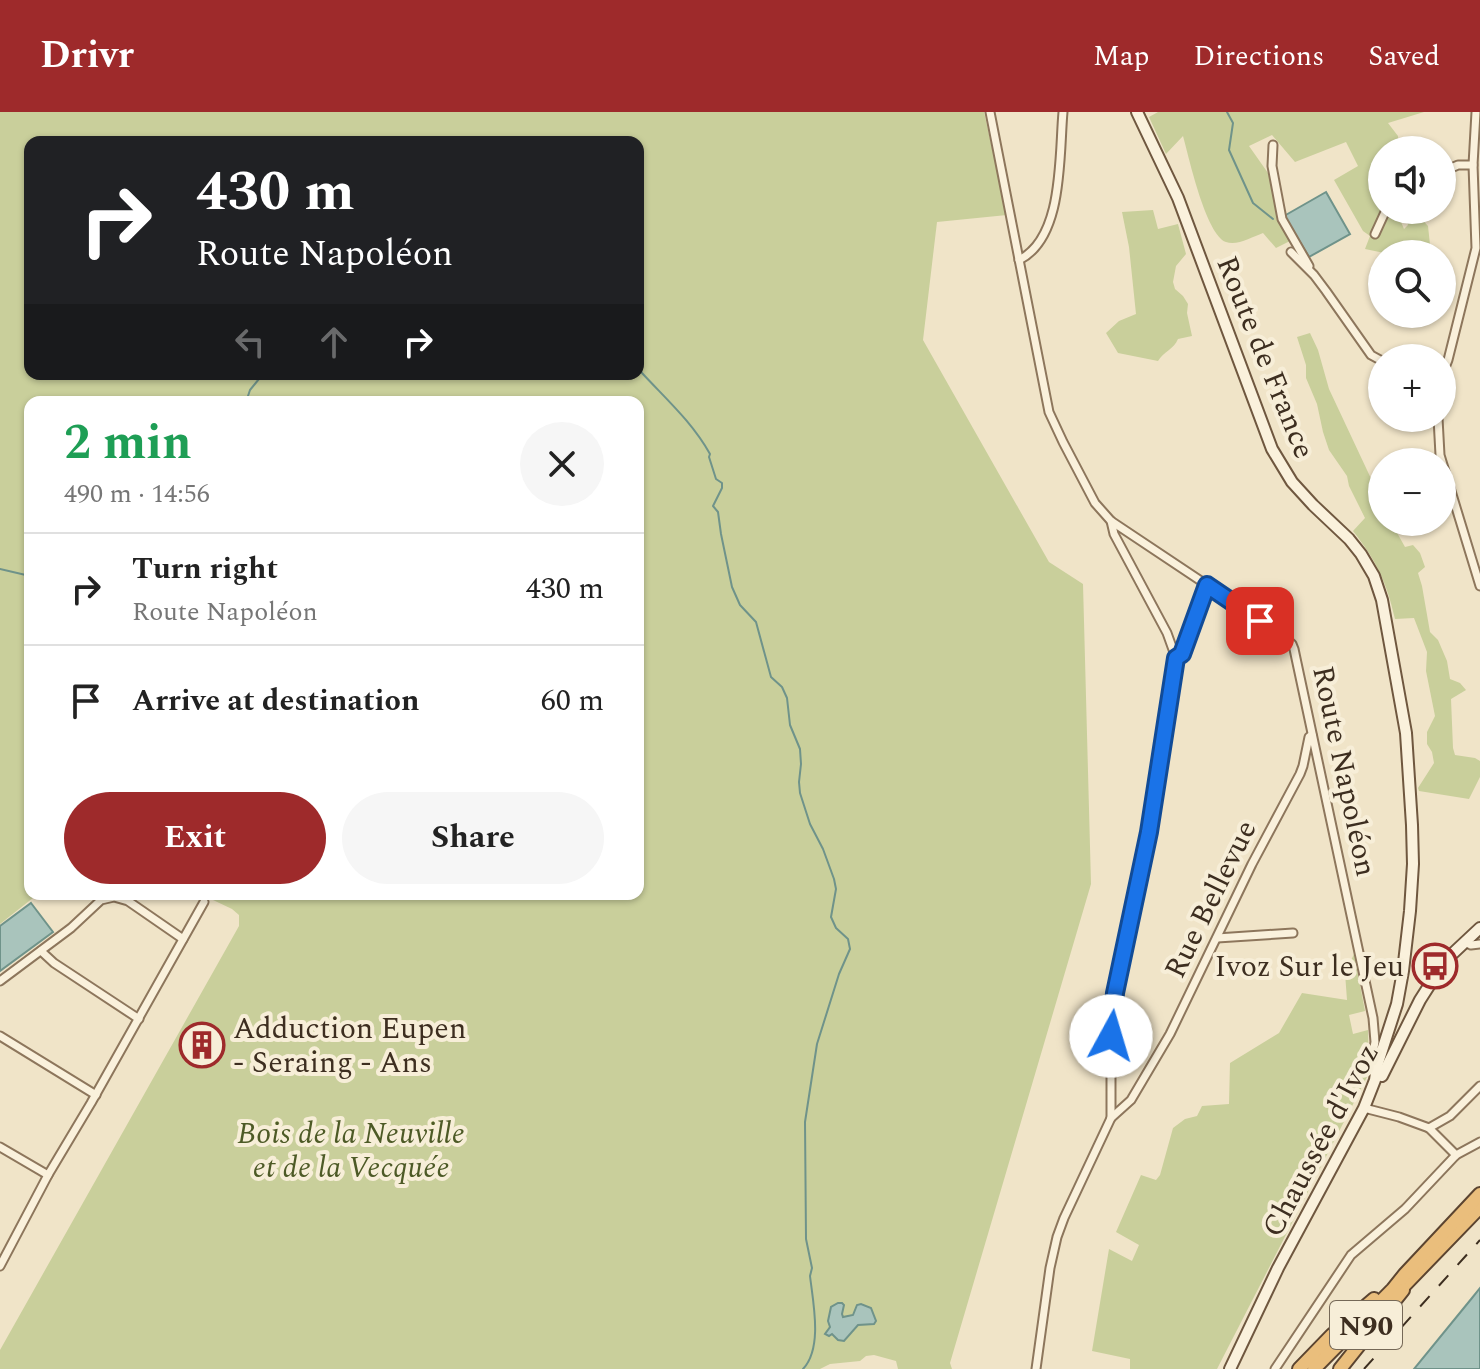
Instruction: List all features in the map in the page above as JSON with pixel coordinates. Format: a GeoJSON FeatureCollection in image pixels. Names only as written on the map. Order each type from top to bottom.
{"type":"FeatureCollection","features":[{"type":"Feature","properties":{"kind":"highway","name":"N90"},"geometry":{"type":"LineString","coordinates":[[1406,1278],[1480,1194]]}},
{"type":"Feature","properties":{"kind":"highway","name":"N90"},"geometry":{"type":"LineString","coordinates":[[1314,1369],[1324,1363],[1393,1289],[1480,1207]]}},
{"type":"Feature","properties":{"kind":"highway"},"geometry":{"type":"LineString","coordinates":[[1299,1369],[1343,1325],[1406,1278]]}},
{"type":"Feature","properties":{"kind":"highway"},"geometry":{"type":"LineString","coordinates":[[1340,1369],[1406,1278]]}},
{"type":"Feature","properties":{"kind":"main road","name":"Route de France"},"geometry":{"type":"LineString","coordinates":[[1137,112],[1178,198],[1272,449],[1303,495],[1361,554],[1374,576],[1382,600],[1406,733],[1413,864],[1400,990],[1376,1073]]}},
{"type":"Feature","properties":{"kind":"main road","name":"Chaussée d'Ivoz"},"geometry":{"type":"LineString","coordinates":[[1230,1369],[1278,1268],[1364,1108],[1376,1073],[1382,1076],[1429,985],[1444,963],[1480,928]]}},
{"type":"Feature","properties":{"kind":"street","name":"Route Napoléon"},"geometry":{"type":"LineString","coordinates":[[990,112],[1052,420],[1095,503],[1111,521],[1292,644],[1373,1018],[1375,1035],[1370,1069],[1376,1073]]}},
{"type":"Feature","properties":{"kind":"street"},"geometry":{"type":"LineString","coordinates":[[1019,260],[1035,248],[1052,217],[1063,112]]}},
{"type":"Feature","properties":{"kind":"street"},"geometry":{"type":"LineString","coordinates":[[1452,344],[1478,250],[1473,165],[1477,117]]}},
{"type":"Feature","properties":{"kind":"street"},"geometry":{"type":"LineString","coordinates":[[1273,145],[1272,166],[1282,219],[1314,275],[1368,351]]}},
{"type":"Feature","properties":{"kind":"street"},"geometry":{"type":"LineString","coordinates":[[1456,166],[1473,165]]}},
{"type":"Feature","properties":{"kind":"street"},"geometry":{"type":"LineString","coordinates":[[1375,234],[1380,224]]}},
{"type":"Feature","properties":{"kind":"street"},"geometry":{"type":"LineString","coordinates":[[1291,252],[1314,275]]}},
{"type":"Feature","properties":{"kind":"street"},"geometry":{"type":"LineString","coordinates":[[1439,432],[1440,455],[1480,586]]}},
{"type":"Feature","properties":{"kind":"street"},"geometry":{"type":"LineString","coordinates":[[1036,1369],[1054,1246],[1111,1118],[1111,1018],[1149,832],[1176,658],[1167,633],[1114,534],[1111,521]]}},
{"type":"Feature","properties":{"kind":"street"},"geometry":{"type":"LineString","coordinates":[[1176,658],[1182,654],[1207,585]]}},
{"type":"Feature","properties":{"kind":"street","name":"Rue Bellevue"},"geometry":{"type":"LineString","coordinates":[[1111,1118],[1131,1100],[1170,1034],[1252,864],[1300,774],[1312,735]]}},
{"type":"Feature","properties":{"kind":"street"},"geometry":{"type":"LineString","coordinates":[[0,981],[71,928],[101,900]]}},
{"type":"Feature","properties":{"kind":"street"},"geometry":{"type":"LineString","coordinates":[[124,900],[183,939]]}},
{"type":"Feature","properties":{"kind":"street"},"geometry":{"type":"LineString","coordinates":[[0,1266],[2,1255],[204,902]]}},
{"type":"Feature","properties":{"kind":"street"},"geometry":{"type":"LineString","coordinates":[[1217,938],[1293,933]]}},
{"type":"Feature","properties":{"kind":"street"},"geometry":{"type":"LineString","coordinates":[[1465,942],[1480,944]]}},
{"type":"Feature","properties":{"kind":"street"},"geometry":{"type":"LineString","coordinates":[[41,951],[54,963],[139,1019]]}},
{"type":"Feature","properties":{"kind":"street"},"geometry":{"type":"LineString","coordinates":[[0,1036],[96,1095]]}},
{"type":"Feature","properties":{"kind":"street"},"geometry":{"type":"LineString","coordinates":[[1429,1128],[1450,1116],[1480,1086]]}},
{"type":"Feature","properties":{"kind":"street"},"geometry":{"type":"LineString","coordinates":[[1364,1108],[1429,1128],[1456,1155]]}},
{"type":"Feature","properties":{"kind":"street"},"geometry":{"type":"LineString","coordinates":[[1275,1369],[1351,1255],[1411,1203],[1456,1155],[1480,1142]]}},
{"type":"Feature","properties":{"kind":"street"},"geometry":{"type":"LineString","coordinates":[[0,1147],[48,1175]]}},
{"type":"Feature","properties":{"kind":"green space","name":"Bois de la Neuville et de la Vecquée"},"geometry":{"type":"Polygon","coordinates":[[[0,112],[984,112],[1007,215],[937,222],[923,340],[1049,562],[1083,584],[1091,884],[950,1363],[952,1369],[898,1369],[896,1361],[874,1355],[820,1369],[0,1369],[0,1350],[239,926],[239,915],[213,900],[644,900],[644,396],[24,396],[24,900],[30,900],[0,924],[0,112]]]}},
{"type":"Feature","properties":{"kind":"green space"},"geometry":{"type":"Polygon","coordinates":[[[1158,112],[1424,112],[1388,123],[1398,136],[1368,136],[1368,224],[1402,224],[1404,229],[1408,224],[1426,224],[1430,240],[1368,240],[1370,236],[1363,231],[1334,180],[1358,166],[1346,142],[1295,162],[1272,135],[1249,146],[1268,173],[1275,196],[1277,220],[1290,241],[1276,248],[1263,233],[1240,242],[1226,242],[1212,226],[1205,211],[1183,136],[1166,154],[1149,117],[1158,112]]]}},
{"type":"Feature","properties":{"kind":"green space"},"geometry":{"type":"Polygon","coordinates":[[[1153,210],[1158,229],[1178,224],[1186,254],[1176,266],[1173,282],[1188,304],[1192,336],[1178,339],[1158,361],[1118,353],[1106,333],[1119,321],[1136,314],[1122,212],[1153,210]]]}},
{"type":"Feature","properties":{"kind":"green space"},"geometry":{"type":"Polygon","coordinates":[[[1310,333],[1329,389],[1368,472],[1368,536],[1399,536],[1405,547],[1413,545],[1420,553],[1425,567],[1418,573],[1430,632],[1438,640],[1447,661],[1450,679],[1466,690],[1451,699],[1455,755],[1480,761],[1480,777],[1469,799],[1419,791],[1434,763],[1427,744],[1427,732],[1435,716],[1426,671],[1427,652],[1414,618],[1395,619],[1380,572],[1353,531],[1365,518],[1347,476],[1329,450],[1317,404],[1306,378],[1306,365],[1297,337],[1310,333]]]}},
{"type":"Feature","properties":{"kind":"green space"},"geometry":{"type":"Polygon","coordinates":[[[1354,954],[1365,1011],[1349,1015],[1353,1034],[1368,1030],[1369,1073],[1217,1369],[1130,1369],[1130,1359],[1092,1351],[1109,1249],[1132,1261],[1139,1245],[1116,1232],[1141,1175],[1156,1180],[1160,1175],[1173,1128],[1185,1119],[1197,1116],[1202,1106],[1229,1104],[1230,1063],[1279,1033],[1302,993],[1347,1000],[1345,973],[1354,954]]]}},
{"type":"Feature","properties":{"kind":"water"},"geometry":{"type":"Polygon","coordinates":[[[1326,192],[1350,234],[1309,257],[1284,216],[1326,192]]]}},
{"type":"Feature","properties":{"kind":"water"},"geometry":{"type":"Polygon","coordinates":[[[31,903],[53,932],[0,971],[0,926],[31,903]]]}},
{"type":"Feature","properties":{"kind":"water"},"geometry":{"type":"Polygon","coordinates":[[[1480,1288],[1480,1369],[1414,1369],[1472,1298],[1480,1288]]]}},
{"type":"Feature","properties":{"kind":"water"},"geometry":{"type":"Polygon","coordinates":[[[838,1303],[844,1305],[843,1317],[853,1315],[857,1305],[861,1304],[871,1308],[876,1321],[874,1324],[858,1325],[844,1341],[832,1334],[829,1336],[825,1334],[830,1327],[831,1307],[838,1303]]]}},
{"type":"Feature","properties":{"kind":"waterway"},"geometry":{"type":"LineString","coordinates":[[1227,112],[1233,123],[1229,150],[1253,203],[1273,219]]}},
{"type":"Feature","properties":{"kind":"waterway"},"geometry":{"type":"LineString","coordinates":[[644,375],[695,432],[710,454],[716,479],[722,483],[713,506],[718,512],[732,587],[740,605],[756,622],[771,677],[782,687],[787,698],[790,725],[800,749],[800,793],[834,879],[836,889],[831,917],[836,928],[848,939],[850,949],[817,1044],[805,1122],[806,1239],[812,1268],[815,1337],[809,1360],[803,1369]]}},
{"type":"Feature","properties":{"kind":"waterway"},"geometry":{"type":"LineString","coordinates":[[248,396],[258,380]]}},
{"type":"Feature","properties":{"kind":"waterway"},"geometry":{"type":"LineString","coordinates":[[0,569],[24,575]]}},
{"type":"Feature","properties":{"kind":"railway"},"geometry":{"type":"LineString","coordinates":[[1364,1369],[1480,1240]]}},
{"type":"Feature","properties":{"kind":"place","name":"Ivoz Sur le Jeu"},"geometry":{"type":"Point","coordinates":[1435,966]}},
{"type":"Feature","properties":{"kind":"place","name":"Adduction Eupen - Seraing - Ans"},"geometry":{"type":"Point","coordinates":[202,1045]}},
{"type":"Feature","properties":{"kind":"route"},"geometry":{"type":"LineString","coordinates":[[1111,1036],[1115,993],[1149,832],[1176,658],[1182,654],[1207,585],[1260,621]]}}]}
